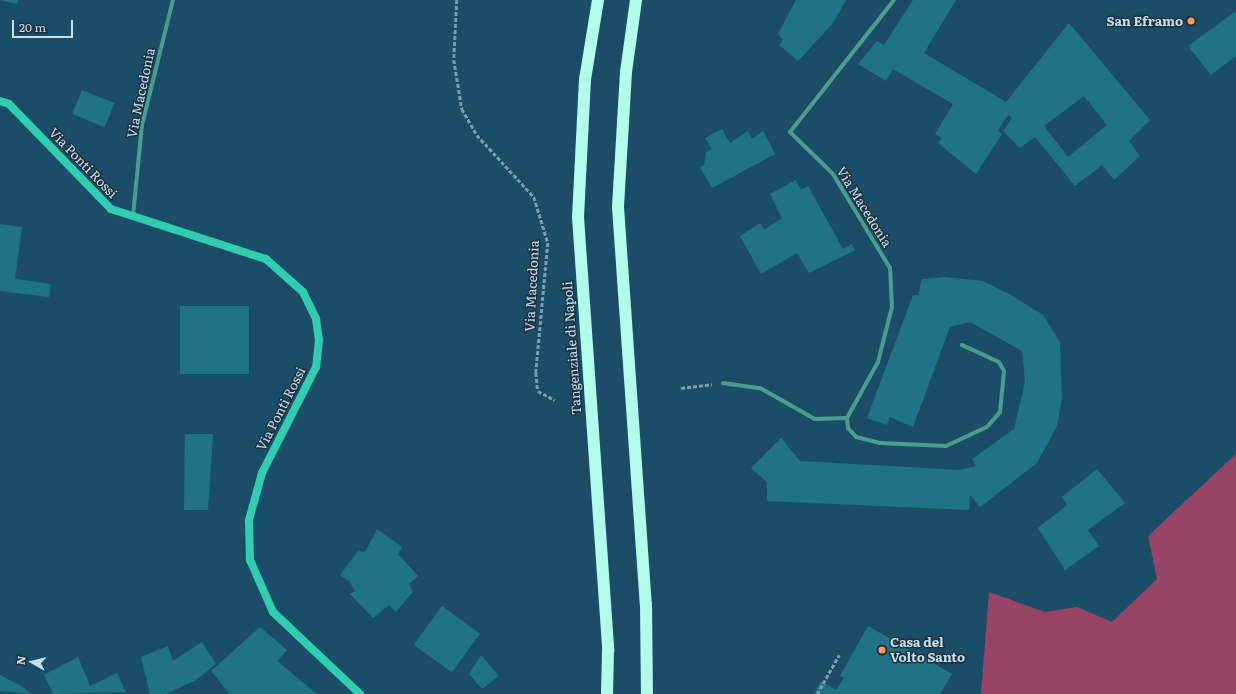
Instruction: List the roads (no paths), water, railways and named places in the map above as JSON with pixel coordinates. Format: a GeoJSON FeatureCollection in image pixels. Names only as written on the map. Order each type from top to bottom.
{"type":"FeatureCollection","features":[{"type":"Feature","properties":{"kind":"highway","name":"Tangenziale di Napoli"},"geometry":{"type":"LineString","coordinates":[[598,0],[585,79],[578,217],[608,651],[608,694]]}},
{"type":"Feature","properties":{"kind":"highway"},"geometry":{"type":"LineString","coordinates":[[636,0],[626,72],[618,207],[646,604],[647,694]]}},
{"type":"Feature","properties":{"kind":"street","name":"Via Macedonia"},"geometry":{"type":"LineString","coordinates":[[133,216],[142,124],[173,0]]}},
{"type":"Feature","properties":{"kind":"street","name":"Via Macedonia"},"geometry":{"type":"LineString","coordinates":[[847,418],[878,362],[892,307],[890,268],[833,174],[790,132],[894,0]]}},
{"type":"Feature","properties":{"kind":"street","name":"Via Ponti Rossi"},"geometry":{"type":"LineString","coordinates":[[0,101],[9,104],[111,209],[266,259],[303,292],[316,319],[319,340],[316,367],[262,474],[249,520],[250,560],[273,612],[360,694]]}},
{"type":"Feature","properties":{"kind":"street"},"geometry":{"type":"LineString","coordinates":[[723,383],[760,388],[816,418],[847,418],[848,428],[856,437],[880,443],[946,446],[987,427],[1000,412],[1004,371],[1000,362],[962,345]]}},
{"type":"Feature","properties":{"kind":"place","name":"San Eframo"},"geometry":{"type":"Point","coordinates":[1191,21]}},
{"type":"Feature","properties":{"kind":"place","name":"Casa del Volto Santo"},"geometry":{"type":"Point","coordinates":[882,650]}}]}
